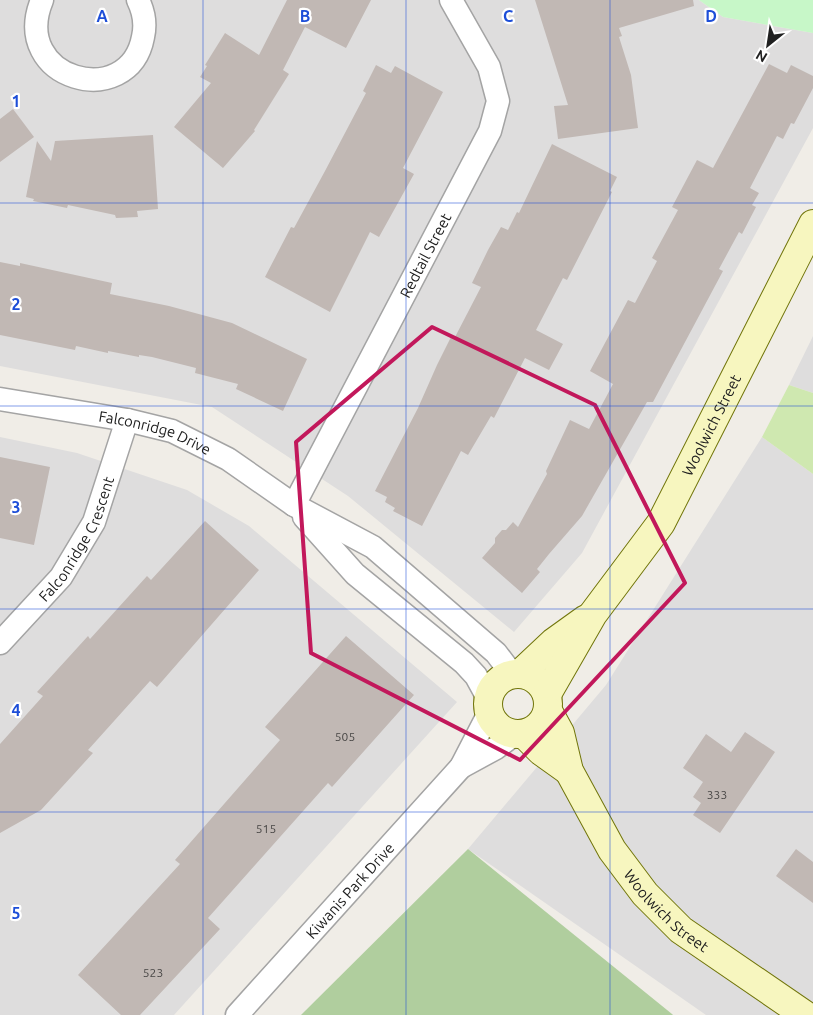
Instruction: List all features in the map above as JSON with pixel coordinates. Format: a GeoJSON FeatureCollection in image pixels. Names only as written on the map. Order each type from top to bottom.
{"type":"FeatureCollection","features":[{"type":"Feature","properties":{"kind":"street"},"geometry":{"type":"LineString","coordinates":[[42,0],[36,12],[35,29],[39,46],[48,61],[63,73],[81,80],[100,80],[117,73],[132,61],[142,45],[145,27],[142,8],[138,0]]}},
{"type":"Feature","properties":{"kind":"street","name":"Redtail Street"},"geometry":{"type":"LineString","coordinates":[[294,505],[490,131],[498,101],[490,67],[451,0]]}},
{"type":"Feature","properties":{"kind":"street","name":"Woolwich Street"},"geometry":{"type":"LineString","coordinates":[[520,734],[540,726],[548,702],[593,614],[661,523],[813,224]]}},
{"type":"Feature","properties":{"kind":"street","name":"Falconridge Drive"},"geometry":{"type":"LineString","coordinates":[[0,399],[127,420],[172,431],[228,459],[294,505],[372,547],[496,653],[516,673]]}},
{"type":"Feature","properties":{"kind":"street","name":"Falconridge Crescent"},"geometry":{"type":"LineString","coordinates":[[0,643],[61,577],[94,522],[127,420]]}},
{"type":"Feature","properties":{"kind":"street","name":"Falconridge Drive"},"geometry":{"type":"LineString","coordinates":[[294,505],[355,574],[476,676],[488,705]]}},
{"type":"Feature","properties":{"kind":"street","name":"Woolwich Street"},"geometry":{"type":"LineString","coordinates":[[568,771],[520,734],[499,727],[488,705],[497,682],[516,673],[593,614]]}},
{"type":"Feature","properties":{"kind":"street","name":"Woolwich Street"},"geometry":{"type":"LineString","coordinates":[[516,673],[537,679],[560,733],[568,771],[612,850],[645,894],[681,930],[805,1015]]}},
{"type":"Feature","properties":{"kind":"street","name":"Kiwanis Park Drive"},"geometry":{"type":"LineString","coordinates":[[237,1015],[461,767],[488,705]]}},
{"type":"Feature","properties":{"kind":"street","name":"Kiwanis Park Drive"},"geometry":{"type":"LineString","coordinates":[[461,767],[520,734]]}},
{"type":"Feature","properties":{"kind":"highlighted area"},"geometry":{"type":"Polygon","coordinates":[[[432,327],[595,405],[685,583],[520,760],[311,653],[296,442],[432,327]]]}},
{"type":"Feature","properties":{"kind":"shaded area"},"geometry":{"type":"Polygon","coordinates":[[[0,0],[699,0],[723,17],[813,33],[813,128],[582,553],[514,632],[348,496],[212,407],[0,366],[0,0]]]}},
{"type":"Feature","properties":{"kind":"shaded area"},"geometry":{"type":"Polygon","coordinates":[[[813,336],[813,393],[789,385],[813,336]]]}},
{"type":"Feature","properties":{"kind":"shaded area"},"geometry":{"type":"Polygon","coordinates":[[[0,437],[77,453],[187,490],[249,526],[457,702],[174,1015],[0,1015],[0,437]]]}},
{"type":"Feature","properties":{"kind":"shaded area"},"geometry":{"type":"Polygon","coordinates":[[[762,437],[813,474],[813,1015],[706,1015],[468,849],[606,685],[762,437]]]}},
{"type":"Feature","properties":{"kind":"green space"},"geometry":{"type":"Polygon","coordinates":[[[699,0],[813,0],[813,33],[723,17],[699,0]]]}},
{"type":"Feature","properties":{"kind":"green space"},"geometry":{"type":"Polygon","coordinates":[[[789,385],[813,393],[813,474],[762,437],[789,385]]]}},
{"type":"Feature","properties":{"kind":"green space"},"geometry":{"type":"Polygon","coordinates":[[[468,849],[672,1014],[673,1015],[301,1015],[468,849]]]}},
{"type":"Feature","properties":{"kind":"building"},"geometry":{"type":"Polygon","coordinates":[[[287,0],[371,0],[346,48],[305,27],[283,70],[289,74],[255,131],[223,168],[174,127],[211,83],[200,77],[207,66],[205,65],[225,33],[259,55],[287,0]]]}},
{"type":"Feature","properties":{"kind":"building"},"geometry":{"type":"Polygon","coordinates":[[[535,0],[693,0],[694,6],[619,28],[622,36],[619,37],[631,75],[638,128],[558,139],[554,106],[568,105],[535,0]]]}},
{"type":"Feature","properties":{"kind":"building"},"geometry":{"type":"Polygon","coordinates":[[[769,64],[787,73],[791,65],[813,76],[813,88],[794,124],[791,123],[783,139],[777,136],[750,188],[759,193],[752,205],[756,207],[742,234],[739,232],[719,269],[723,271],[653,402],[647,402],[582,516],[537,569],[540,572],[522,593],[482,558],[495,543],[495,538],[502,530],[506,530],[513,522],[518,527],[547,474],[546,471],[570,420],[589,429],[613,384],[590,371],[628,300],[635,303],[657,261],[652,258],[678,210],[672,207],[697,160],[713,168],[769,64]]]}},
{"type":"Feature","properties":{"kind":"building"},"geometry":{"type":"Polygon","coordinates":[[[376,65],[391,73],[395,66],[443,92],[403,168],[414,174],[379,237],[370,232],[330,312],[265,277],[291,227],[294,228],[366,93],[363,91],[376,65]]]}},
{"type":"Feature","properties":{"kind":"building"},"geometry":{"type":"Polygon","coordinates":[[[13,109],[34,137],[0,162],[0,119],[13,109]]]}},
{"type":"Feature","properties":{"kind":"building"},"geometry":{"type":"Polygon","coordinates":[[[153,135],[158,209],[137,211],[138,217],[116,218],[115,215],[68,205],[67,208],[33,201],[34,199],[26,197],[37,141],[51,161],[55,141],[153,135]]]}},
{"type":"Feature","properties":{"kind":"building"},"geometry":{"type":"Polygon","coordinates":[[[552,144],[617,177],[610,191],[612,192],[567,280],[563,278],[536,330],[563,344],[549,370],[525,358],[494,418],[491,416],[468,455],[461,451],[422,526],[393,511],[395,508],[385,502],[387,497],[375,491],[418,408],[451,337],[454,339],[481,287],[472,283],[488,250],[501,227],[508,230],[517,212],[519,213],[552,144]]]}},
{"type":"Feature","properties":{"kind":"building"},"geometry":{"type":"Polygon","coordinates":[[[0,262],[20,266],[20,263],[112,283],[110,294],[169,306],[232,323],[307,359],[283,411],[236,389],[238,384],[195,373],[196,368],[152,357],[139,355],[139,357],[108,351],[108,353],[76,346],[75,350],[0,335],[0,262]]]}},
{"type":"Feature","properties":{"kind":"building"},"geometry":{"type":"Polygon","coordinates":[[[0,457],[50,467],[34,545],[0,538],[0,457]]]}},
{"type":"Feature","properties":{"kind":"building"},"geometry":{"type":"Polygon","coordinates":[[[205,521],[259,570],[157,687],[150,681],[88,750],[93,753],[41,810],[0,833],[0,744],[43,696],[37,692],[88,636],[90,639],[147,576],[151,580],[205,521]]]}},
{"type":"Feature","properties":{"kind":"building"},"geometry":{"type":"Polygon","coordinates":[[[346,636],[414,695],[332,787],[328,783],[208,918],[220,929],[140,1015],[121,1015],[78,975],[180,864],[175,860],[280,740],[265,727],[346,636]]]}},
{"type":"Feature","properties":{"kind":"building"},"geometry":{"type":"Polygon","coordinates":[[[745,732],[775,752],[720,833],[693,815],[701,803],[693,797],[703,782],[683,768],[706,734],[731,752],[745,732]]]}},
{"type":"Feature","properties":{"kind":"building"},"geometry":{"type":"Polygon","coordinates":[[[796,849],[813,862],[813,903],[776,876],[796,849]]]}}]}
